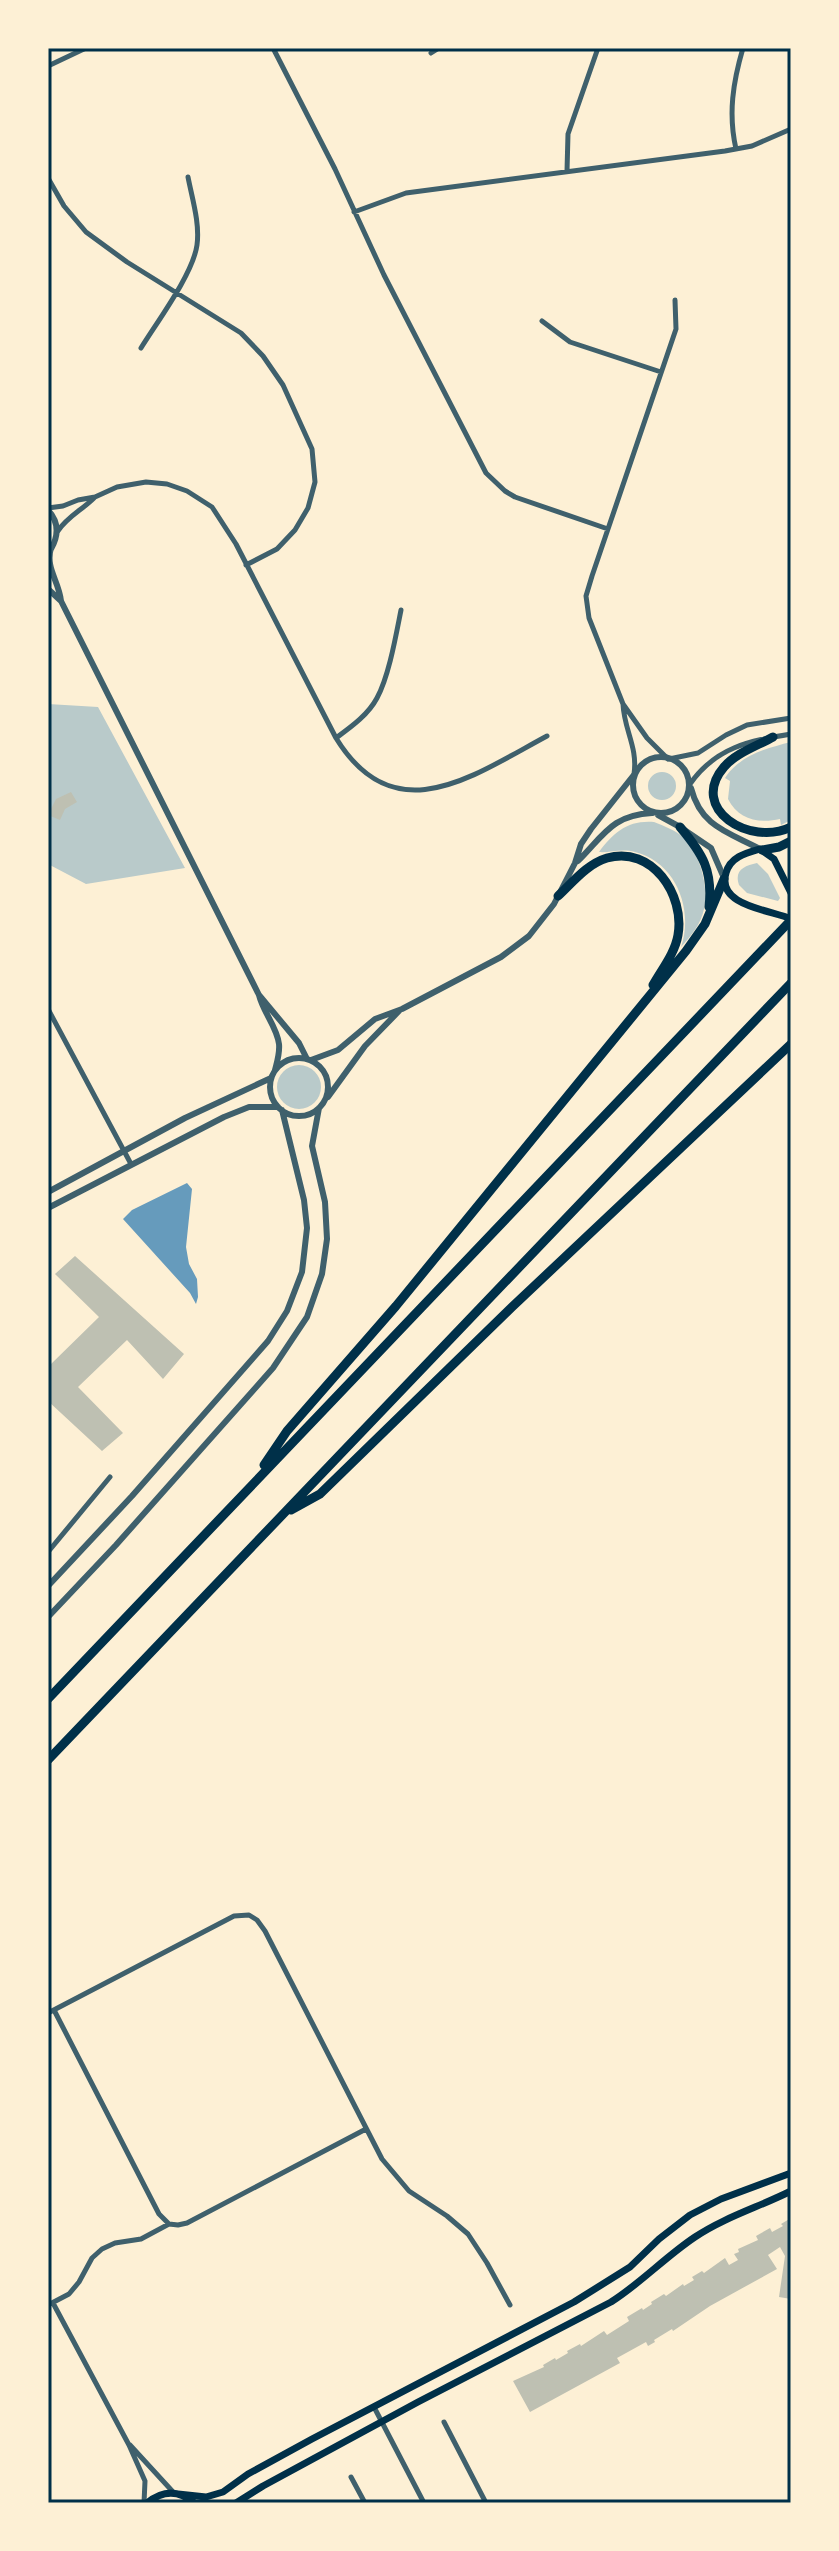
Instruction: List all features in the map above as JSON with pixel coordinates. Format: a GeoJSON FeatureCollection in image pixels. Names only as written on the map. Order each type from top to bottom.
{"type":"FeatureCollection","features":[{"type":"Feature","properties":{"kind":"highway"},"geometry":{"type":"LineString","coordinates":[[773,737],[727,764],[715,781],[713,792],[726,818],[752,832],[768,834],[791,827]]}},
{"type":"Feature","properties":{"kind":"highway"},"geometry":{"type":"LineString","coordinates":[[680,827],[700,853],[708,870],[708,918]]}},
{"type":"Feature","properties":{"kind":"highway"},"geometry":{"type":"LineString","coordinates":[[761,849],[779,847],[791,841]]}},
{"type":"Feature","properties":{"kind":"highway"},"geometry":{"type":"LineString","coordinates":[[558,896],[591,865],[613,857],[640,860],[668,883],[678,910],[677,941],[639,1008]]}},
{"type":"Feature","properties":{"kind":"highway"},"geometry":{"type":"LineString","coordinates":[[252,1485],[287,1431],[396,1306],[693,942],[708,918],[724,878]]}},
{"type":"Feature","properties":{"kind":"highway"},"geometry":{"type":"LineString","coordinates":[[48,1699],[791,919]]}},
{"type":"Feature","properties":{"kind":"highway"},"geometry":{"type":"LineString","coordinates":[[48,1760],[791,983]]}},
{"type":"Feature","properties":{"kind":"highway"},"geometry":{"type":"LineString","coordinates":[[781,1051],[791,1037]]}},
{"type":"Feature","properties":{"kind":"highway"},"geometry":{"type":"LineString","coordinates":[[283,1514],[320,1494],[791,1044]]}},
{"type":"Feature","properties":{"kind":"main road"},"geometry":{"type":"LineString","coordinates":[[791,893],[774,859],[761,849],[734,860],[724,878],[731,896],[741,903],[791,919]]}},
{"type":"Feature","properties":{"kind":"main road"},"geometry":{"type":"LineString","coordinates":[[146,2503],[158,2495],[206,2497],[219,2494],[262,2466],[588,2294],[630,2267],[690,2215],[721,2199],[791,2173]]}},
{"type":"Feature","properties":{"kind":"main road"},"geometry":{"type":"LineString","coordinates":[[236,2503],[382,2422],[611,2302],[638,2284],[675,2251],[724,2220],[791,2191]]}},
{"type":"Feature","properties":{"kind":"main road"},"geometry":{"type":"LineString","coordinates":[[176,2494],[194,2503]]}},
{"type":"Feature","properties":{"kind":"street"},"geometry":{"type":"LineString","coordinates":[[48,66],[86,48]]}},
{"type":"Feature","properties":{"kind":"street"},"geometry":{"type":"LineString","coordinates":[[273,48],[384,275],[486,473],[515,497],[608,529]]}},
{"type":"Feature","properties":{"kind":"street"},"geometry":{"type":"LineString","coordinates":[[431,53],[439,48]]}},
{"type":"Feature","properties":{"kind":"street"},"geometry":{"type":"LineString","coordinates":[[567,171],[568,134],[598,48]]}},
{"type":"Feature","properties":{"kind":"street"},"geometry":{"type":"LineString","coordinates":[[736,149],[732,134],[733,86],[743,48]]}},
{"type":"Feature","properties":{"kind":"street"},"geometry":{"type":"LineString","coordinates":[[354,212],[406,193],[752,146],[791,129]]}},
{"type":"Feature","properties":{"kind":"street"},"geometry":{"type":"LineString","coordinates":[[141,348],[187,273],[197,243],[188,177]]}},
{"type":"Feature","properties":{"kind":"street"},"geometry":{"type":"LineString","coordinates":[[48,178],[64,206],[86,232],[127,262],[241,333],[263,356],[283,385],[312,449],[315,482],[303,520],[277,549],[246,565]]}},
{"type":"Feature","properties":{"kind":"street"},"geometry":{"type":"LineString","coordinates":[[675,300],[676,329],[588,589],[586,609],[623,704],[647,738],[685,770],[705,818],[761,849]]}},
{"type":"Feature","properties":{"kind":"street"},"geometry":{"type":"LineString","coordinates":[[542,321],[570,342],[661,372]]}},
{"type":"Feature","properties":{"kind":"street"},"geometry":{"type":"LineString","coordinates":[[58,532],[48,509],[95,497],[117,487],[146,482],[167,484],[187,491],[212,507],[246,565],[345,754],[360,770],[381,783],[419,790],[443,788],[547,736]]}},
{"type":"Feature","properties":{"kind":"street"},"geometry":{"type":"LineString","coordinates":[[48,1586],[268,1341],[287,1311],[302,1272],[307,1228],[304,1200],[280,1109],[271,1093],[271,1078],[279,1050],[278,1039],[259,995],[61,601],[59,585],[49,565],[50,550],[66,520],[95,497]]}},
{"type":"Feature","properties":{"kind":"street"},"geometry":{"type":"LineString","coordinates":[[48,589],[61,601]]}},
{"type":"Feature","properties":{"kind":"street"},"geometry":{"type":"LineString","coordinates":[[336,738],[365,715],[378,697],[401,610]]}},
{"type":"Feature","properties":{"kind":"street"},"geometry":{"type":"LineString","coordinates":[[623,704],[634,749],[634,790],[639,802],[711,848],[724,878]]}},
{"type":"Feature","properties":{"kind":"street"},"geometry":{"type":"LineString","coordinates":[[275,1070],[287,1060],[309,1060],[338,1050],[375,1019],[399,1011],[517,946],[544,919],[575,863],[581,844],[640,765],[648,760],[696,753],[747,725],[791,718]]}},
{"type":"Feature","properties":{"kind":"street"},"geometry":{"type":"LineString","coordinates":[[575,863],[614,822],[634,815],[667,813],[679,807],[688,797],[690,785],[705,766],[730,750],[744,743],[791,734]]}},
{"type":"Feature","properties":{"kind":"street"},"geometry":{"type":"LineString","coordinates":[[48,1617],[273,1368],[300,1331],[318,1289],[327,1239],[325,1202],[312,1146],[321,1106],[328,1093],[327,1078],[321,1068],[309,1060],[299,1043],[259,995]]}},
{"type":"Feature","properties":{"kind":"street"},"geometry":{"type":"LineString","coordinates":[[48,1009],[131,1164]]}},
{"type":"Feature","properties":{"kind":"street"},"geometry":{"type":"LineString","coordinates":[[48,1208],[244,1108],[280,1109],[297,1116],[309,1115],[321,1106],[365,1046],[399,1011]]}},
{"type":"Feature","properties":{"kind":"street"},"geometry":{"type":"LineString","coordinates":[[48,1192],[185,1118],[271,1078]]}},
{"type":"Feature","properties":{"kind":"street"},"geometry":{"type":"LineString","coordinates":[[48,1552],[110,1477]]}},
{"type":"Feature","properties":{"kind":"street"},"geometry":{"type":"LineString","coordinates":[[169,2224],[159,2214],[51,2011],[201,1932],[234,1916],[249,1915],[265,1931],[382,2159],[400,2182],[468,2234],[510,2305]]}},
{"type":"Feature","properties":{"kind":"street"},"geometry":{"type":"LineString","coordinates":[[146,2503],[145,2481],[129,2445],[51,2304],[69,2294],[92,2258],[102,2249],[115,2243],[141,2239],[169,2224],[187,2223],[366,2129]]}},
{"type":"Feature","properties":{"kind":"street"},"geometry":{"type":"LineString","coordinates":[[373,2406],[424,2503]]}},
{"type":"Feature","properties":{"kind":"street"},"geometry":{"type":"LineString","coordinates":[[444,2422],[486,2503]]}},
{"type":"Feature","properties":{"kind":"street"},"geometry":{"type":"LineString","coordinates":[[129,2445],[176,2494]]}},
{"type":"Feature","properties":{"kind":"street"},"geometry":{"type":"LineString","coordinates":[[351,2477],[365,2503]]}},
{"type":"Feature","properties":{"kind":"shaded area"},"geometry":{"type":"Polygon","coordinates":[[[48,704],[98,707],[185,868],[86,884],[48,864],[48,704]]]}},
{"type":"Feature","properties":{"kind":"shaded area"},"geometry":{"type":"Polygon","coordinates":[[[791,742],[791,820],[781,825],[780,819],[757,820],[737,811],[728,799],[730,781],[725,778],[748,757],[791,742]]]}},
{"type":"Feature","properties":{"kind":"shaded area"},"geometry":{"type":"Polygon","coordinates":[[[662,772],[672,776],[676,786],[672,796],[662,800],[652,796],[648,786],[652,776],[662,772]]]}},
{"type":"Feature","properties":{"kind":"shaded area"},"geometry":{"type":"Polygon","coordinates":[[[654,822],[673,830],[689,844],[704,881],[703,914],[681,947],[685,918],[683,903],[671,877],[649,857],[635,852],[599,852],[629,825],[654,822]]]}},
{"type":"Feature","properties":{"kind":"shaded area"},"geometry":{"type":"Polygon","coordinates":[[[757,863],[768,874],[780,898],[778,901],[747,893],[739,885],[741,870],[757,863]]]}},
{"type":"Feature","properties":{"kind":"shaded area"},"geometry":{"type":"Polygon","coordinates":[[[299,1065],[314,1072],[321,1087],[314,1102],[299,1109],[284,1102],[277,1087],[284,1072],[299,1065]]]}},
{"type":"Feature","properties":{"kind":"water"},"geometry":{"type":"Polygon","coordinates":[[[187,1183],[192,1189],[186,1247],[189,1264],[197,1279],[196,1304],[190,1293],[123,1219],[132,1210],[187,1183]]]}},
{"type":"Feature","properties":{"kind":"building"},"geometry":{"type":"Polygon","coordinates":[[[71,792],[77,802],[65,809],[60,820],[48,815],[56,799],[71,792]]]}},
{"type":"Feature","properties":{"kind":"building"},"geometry":{"type":"Polygon","coordinates":[[[75,1256],[184,1354],[163,1379],[127,1340],[78,1387],[123,1433],[102,1451],[48,1401],[48,1363],[50,1365],[99,1317],[55,1274],[75,1256]]]}},
{"type":"Feature","properties":{"kind":"building"},"geometry":{"type":"Polygon","coordinates":[[[791,2218],[791,2299],[779,2297],[785,2256],[780,2247],[768,2255],[777,2269],[710,2306],[648,2346],[646,2342],[617,2358],[620,2363],[530,2412],[513,2381],[544,2367],[604,2331],[607,2335],[629,2321],[627,2317],[694,2280],[692,2277],[702,2271],[704,2273],[725,2258],[729,2265],[738,2260],[734,2254],[739,2252],[738,2249],[758,2240],[756,2236],[770,2228],[772,2232],[783,2226],[781,2224],[791,2218]]]}}]}
